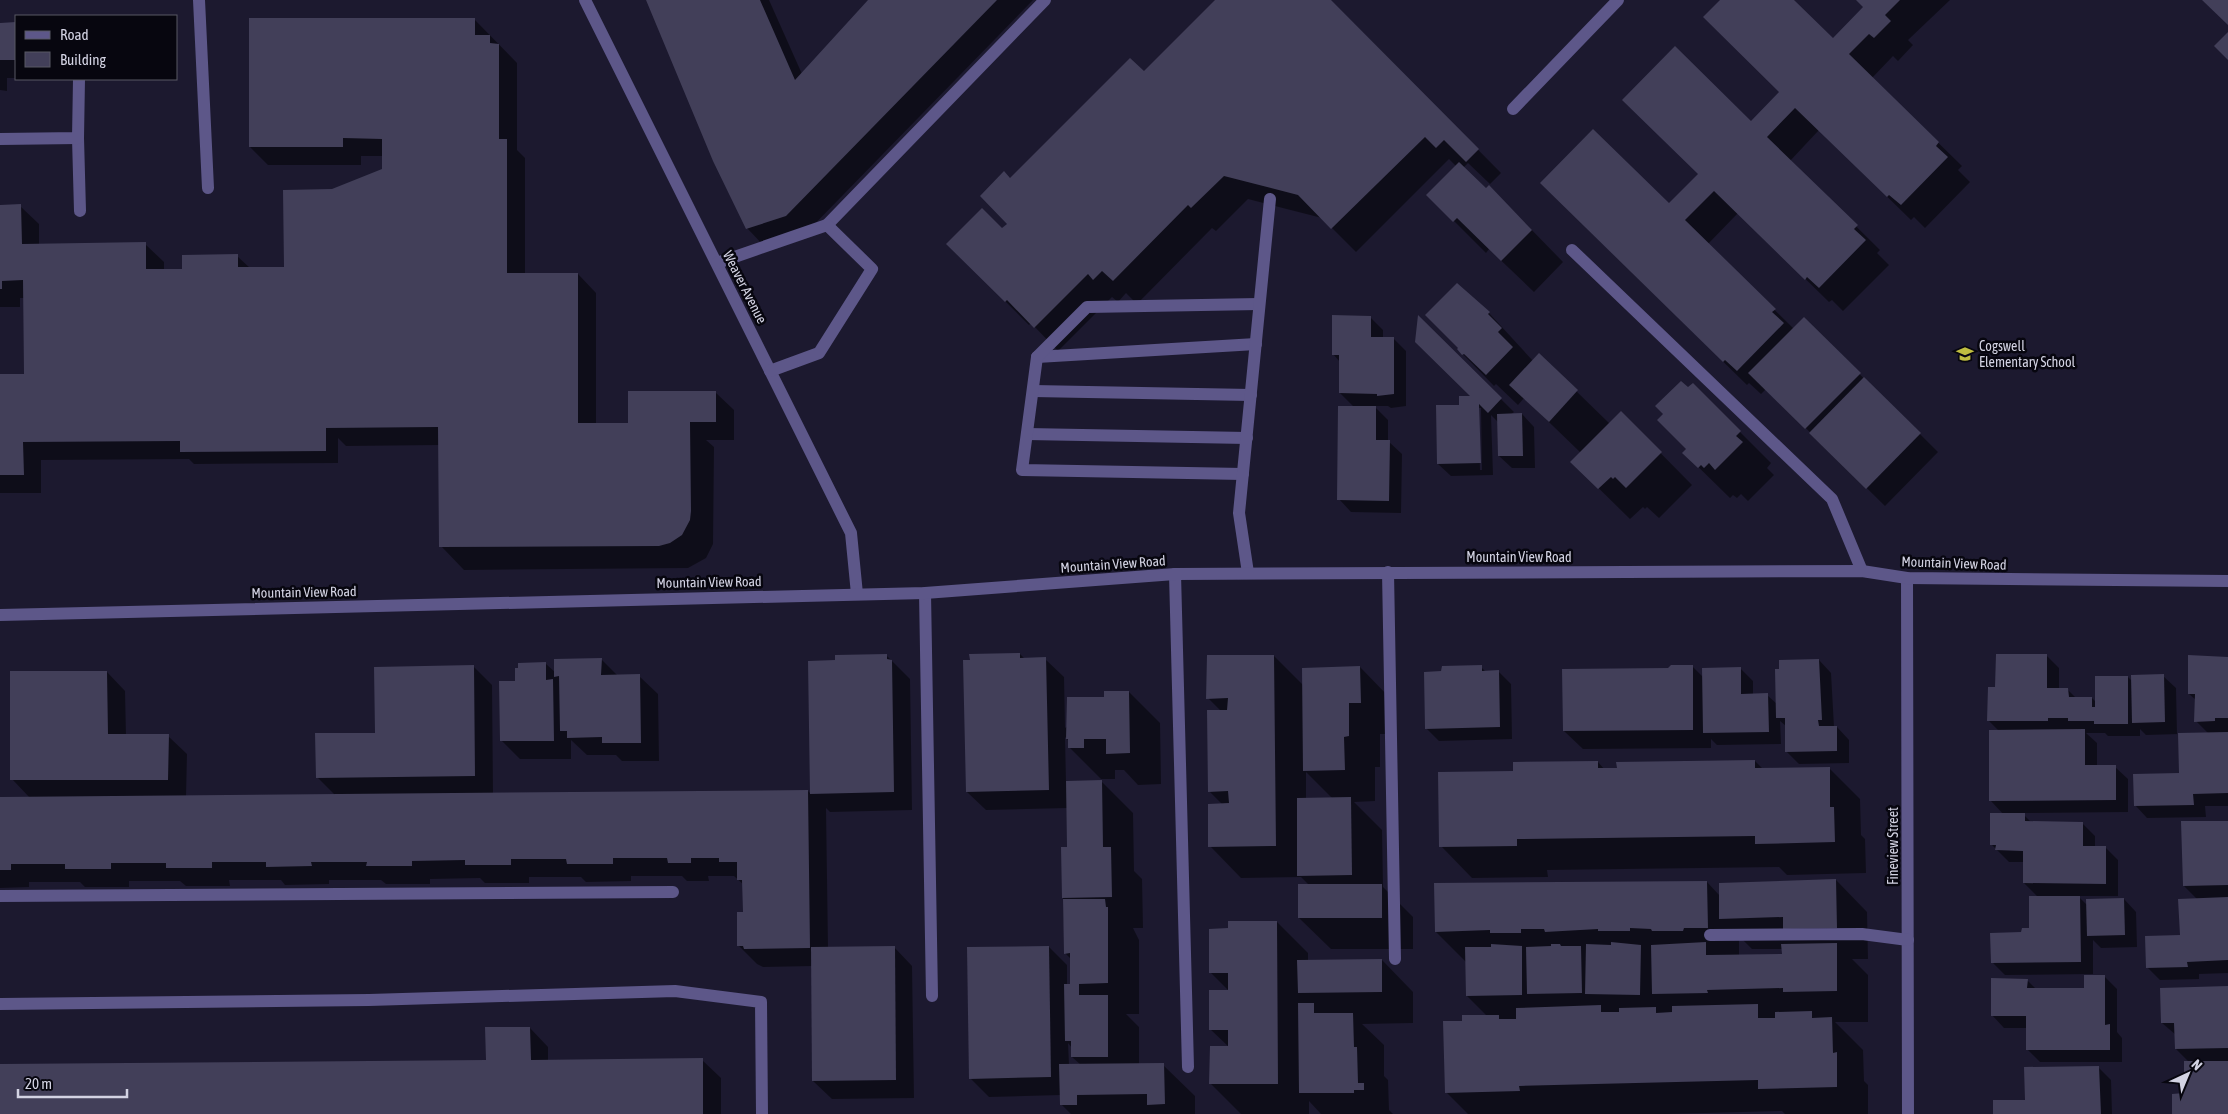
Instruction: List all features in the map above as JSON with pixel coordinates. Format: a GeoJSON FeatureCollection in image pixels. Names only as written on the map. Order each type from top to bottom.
{"type":"FeatureCollection","features":[{"type":"Feature","properties":{"kind":"street"},"geometry":{"type":"LineString","coordinates":[[199,0],[208,188]]}},
{"type":"Feature","properties":{"kind":"street","name":"Weaver Avenue"},"geometry":{"type":"LineString","coordinates":[[585,0],[851,533],[857,594]]}},
{"type":"Feature","properties":{"kind":"street"},"geometry":{"type":"LineString","coordinates":[[717,263],[827,225],[1044,0]]}},
{"type":"Feature","properties":{"kind":"street"},"geometry":{"type":"LineString","coordinates":[[1513,110],[1618,0]]}},
{"type":"Feature","properties":{"kind":"street"},"geometry":{"type":"LineString","coordinates":[[78,80],[80,211]]}},
{"type":"Feature","properties":{"kind":"street"},"geometry":{"type":"LineString","coordinates":[[0,138],[78,138]]}},
{"type":"Feature","properties":{"kind":"street"},"geometry":{"type":"LineString","coordinates":[[1248,573],[1239,513],[1270,199]]}},
{"type":"Feature","properties":{"kind":"street"},"geometry":{"type":"LineString","coordinates":[[770,371],[819,353],[872,269],[827,225]]}},
{"type":"Feature","properties":{"kind":"street"},"geometry":{"type":"LineString","coordinates":[[1572,250],[1832,499],[1862,571]]}},
{"type":"Feature","properties":{"kind":"street"},"geometry":{"type":"LineString","coordinates":[[1243,474],[1022,470],[1037,357],[1087,307],[1259,304]]}},
{"type":"Feature","properties":{"kind":"street"},"geometry":{"type":"LineString","coordinates":[[1037,357],[1256,344]]}},
{"type":"Feature","properties":{"kind":"street"},"geometry":{"type":"LineString","coordinates":[[1033,391],[1251,395]]}},
{"type":"Feature","properties":{"kind":"street"},"geometry":{"type":"LineString","coordinates":[[1027,434],[1247,438]]}},
{"type":"Feature","properties":{"kind":"street","name":"Mountain View Road"},"geometry":{"type":"LineString","coordinates":[[0,615],[925,593],[1175,574],[1862,571],[1907,578],[2228,581]]}},
{"type":"Feature","properties":{"kind":"street"},"geometry":{"type":"LineString","coordinates":[[1388,572],[1396,958]]}},
{"type":"Feature","properties":{"kind":"street"},"geometry":{"type":"LineString","coordinates":[[1175,574],[1188,1067]]}},
{"type":"Feature","properties":{"kind":"street","name":"Fineview Street"},"geometry":{"type":"LineString","coordinates":[[1907,578],[1908,1114]]}},
{"type":"Feature","properties":{"kind":"street"},"geometry":{"type":"LineString","coordinates":[[925,593],[932,996]]}},
{"type":"Feature","properties":{"kind":"street"},"geometry":{"type":"LineString","coordinates":[[0,896],[673,892]]}},
{"type":"Feature","properties":{"kind":"street"},"geometry":{"type":"LineString","coordinates":[[1710,935],[1862,934],[1908,940]]}},
{"type":"Feature","properties":{"kind":"street"},"geometry":{"type":"LineString","coordinates":[[0,1004],[369,1000],[675,991],[761,1002],[762,1114]]}},
{"type":"Feature","properties":{"kind":"building"},"geometry":{"type":"Polygon","coordinates":[[[646,0],[760,0],[795,80],[868,0],[997,0],[786,216],[746,229],[713,161],[646,0]]]}},
{"type":"Feature","properties":{"kind":"building"},"geometry":{"type":"Polygon","coordinates":[[[1215,0],[1331,0],[1479,149],[1466,162],[1444,140],[1436,148],[1425,137],[1331,229],[1298,195],[1224,176],[1191,208],[1188,205],[1113,281],[1102,271],[1093,280],[1088,274],[1034,328],[1007,300],[1005,302],[946,244],[982,208],[1002,228],[1007,224],[980,196],[1004,171],[1010,178],[1130,58],[1144,71],[1215,0]]]}},
{"type":"Feature","properties":{"kind":"building"},"geometry":{"type":"Polygon","coordinates":[[[1720,0],[1794,0],[1833,38],[1863,7],[1856,0],[1900,0],[1885,15],[1891,21],[1874,38],[1869,34],[1849,54],[1939,142],[1936,146],[1948,157],[1901,205],[1889,195],[1887,197],[1795,108],[1767,137],[1858,225],[1854,229],[1866,240],[1819,288],[1807,277],[1805,280],[1714,191],[1685,220],[1776,309],[1772,312],[1784,323],[1737,371],[1725,360],[1723,362],[1540,183],[1593,129],[1669,203],[1698,174],[1622,100],[1675,46],[1751,121],[1779,92],[1703,17],[1720,0]]]}},
{"type":"Feature","properties":{"kind":"building"},"geometry":{"type":"Polygon","coordinates":[[[2202,0],[2228,0],[2228,25],[2202,0]]]}},
{"type":"Feature","properties":{"kind":"building"},"geometry":{"type":"Polygon","coordinates":[[[249,18],[475,18],[475,35],[490,35],[490,43],[499,44],[499,139],[507,139],[507,273],[578,273],[578,423],[628,423],[628,391],[716,391],[716,422],[690,422],[691,511],[690,520],[682,535],[670,543],[659,546],[439,547],[438,427],[326,428],[326,451],[180,452],[180,441],[23,442],[24,475],[0,475],[0,374],[24,374],[23,280],[2,281],[2,289],[0,289],[0,205],[21,204],[22,244],[146,242],[146,269],[182,269],[182,255],[238,254],[238,267],[284,267],[283,190],[332,189],[382,169],[382,139],[343,138],[343,147],[249,147],[249,18]]]}},
{"type":"Feature","properties":{"kind":"building"},"geometry":{"type":"Polygon","coordinates":[[[15,22],[15,60],[0,60],[0,23],[15,22]]]}},
{"type":"Feature","properties":{"kind":"building"},"geometry":{"type":"Polygon","coordinates":[[[2228,32],[2228,60],[2214,46],[2228,32]]]}},
{"type":"Feature","properties":{"kind":"building"},"geometry":{"type":"Polygon","coordinates":[[[1459,162],[1486,188],[1489,185],[1532,230],[1501,261],[1457,218],[1453,222],[1426,195],[1459,162]]]}},
{"type":"Feature","properties":{"kind":"building"},"geometry":{"type":"Polygon","coordinates":[[[1457,283],[1490,312],[1488,314],[1502,328],[1498,332],[1513,347],[1486,375],[1464,354],[1462,355],[1458,348],[1425,315],[1457,283]]]}},
{"type":"Feature","properties":{"kind":"building"},"geometry":{"type":"Polygon","coordinates":[[[1332,315],[1371,316],[1371,337],[1394,337],[1394,394],[1377,396],[1377,394],[1339,393],[1339,355],[1332,355],[1332,315]]]}},
{"type":"Feature","properties":{"kind":"building"},"geometry":{"type":"Polygon","coordinates":[[[1418,315],[1502,398],[1488,413],[1479,404],[1481,463],[1437,464],[1436,405],[1459,405],[1459,396],[1470,396],[1415,342],[1418,315]]]}},
{"type":"Feature","properties":{"kind":"building"},"geometry":{"type":"Polygon","coordinates":[[[1804,317],[1861,373],[1805,429],[1748,373],[1804,317]]]}},
{"type":"Feature","properties":{"kind":"building"},"geometry":{"type":"Polygon","coordinates":[[[1539,353],[1578,390],[1549,422],[1509,385],[1539,353]]]}},
{"type":"Feature","properties":{"kind":"building"},"geometry":{"type":"Polygon","coordinates":[[[1864,377],[1921,433],[1866,489],[1809,433],[1864,377]]]}},
{"type":"Feature","properties":{"kind":"building"},"geometry":{"type":"Polygon","coordinates":[[[1681,381],[1688,387],[1693,383],[1741,431],[1736,436],[1743,442],[1715,470],[1709,463],[1704,468],[1701,465],[1698,468],[1682,453],[1686,449],[1657,420],[1663,414],[1655,406],[1681,381]]]}},
{"type":"Feature","properties":{"kind":"building"},"geometry":{"type":"Polygon","coordinates":[[[1338,406],[1376,406],[1376,440],[1390,440],[1389,501],[1337,500],[1338,406]]]}},
{"type":"Feature","properties":{"kind":"building"},"geometry":{"type":"Polygon","coordinates":[[[1621,411],[1662,452],[1626,488],[1615,477],[1613,479],[1611,477],[1598,489],[1570,462],[1621,411]]]}},
{"type":"Feature","properties":{"kind":"building"},"geometry":{"type":"Polygon","coordinates":[[[1522,413],[1523,456],[1498,456],[1497,414],[1522,413]]]}},
{"type":"Feature","properties":{"kind":"building"},"geometry":{"type":"Polygon","coordinates":[[[1020,653],[1020,658],[1046,657],[1049,790],[966,792],[963,660],[970,660],[969,654],[1020,653]]]}},
{"type":"Feature","properties":{"kind":"building"},"geometry":{"type":"Polygon","coordinates":[[[887,654],[887,659],[892,660],[894,792],[810,794],[808,661],[835,660],[835,655],[887,654]]]}},
{"type":"Feature","properties":{"kind":"building"},"geometry":{"type":"Polygon","coordinates":[[[1996,654],[2047,654],[2047,688],[2068,688],[2069,697],[2092,697],[2092,707],[2095,707],[2095,676],[2128,676],[2128,724],[2094,724],[2094,721],[2068,721],[2068,718],[2048,718],[2048,721],[1987,721],[1988,687],[1995,687],[1996,654]]]}},
{"type":"Feature","properties":{"kind":"building"},"geometry":{"type":"Polygon","coordinates":[[[1207,655],[1274,655],[1276,846],[1208,847],[1208,804],[1229,803],[1228,791],[1208,792],[1207,710],[1227,710],[1228,698],[1206,699],[1207,655]]]}},
{"type":"Feature","properties":{"kind":"building"},"geometry":{"type":"Polygon","coordinates":[[[2188,655],[2228,657],[2228,718],[2215,718],[2215,721],[2194,722],[2195,694],[2188,694],[2188,655]]]}},
{"type":"Feature","properties":{"kind":"building"},"geometry":{"type":"Polygon","coordinates":[[[602,658],[601,675],[640,674],[641,743],[602,743],[602,737],[567,738],[567,731],[560,731],[559,676],[554,677],[554,659],[602,658]]]}},
{"type":"Feature","properties":{"kind":"building"},"geometry":{"type":"Polygon","coordinates":[[[1819,659],[1822,720],[1818,720],[1819,726],[1837,726],[1837,751],[1785,752],[1785,718],[1776,718],[1775,669],[1779,669],[1779,660],[1819,659]]]}},
{"type":"Feature","properties":{"kind":"building"},"geometry":{"type":"Polygon","coordinates":[[[546,662],[546,680],[553,679],[554,741],[500,741],[499,681],[515,681],[515,668],[518,668],[518,663],[546,662]]]}},
{"type":"Feature","properties":{"kind":"building"},"geometry":{"type":"Polygon","coordinates":[[[474,665],[475,776],[316,778],[315,733],[375,733],[374,667],[474,665]]]}},
{"type":"Feature","properties":{"kind":"building"},"geometry":{"type":"Polygon","coordinates":[[[1482,665],[1482,671],[1499,670],[1500,727],[1425,729],[1424,672],[1441,671],[1442,666],[1482,665]]]}},
{"type":"Feature","properties":{"kind":"building"},"geometry":{"type":"Polygon","coordinates":[[[1671,665],[1693,665],[1693,730],[1563,731],[1562,669],[1668,668],[1671,665]]]}},
{"type":"Feature","properties":{"kind":"building"},"geometry":{"type":"Polygon","coordinates":[[[1360,666],[1361,703],[1349,703],[1349,736],[1344,737],[1345,770],[1303,771],[1302,668],[1360,666]]]}},
{"type":"Feature","properties":{"kind":"building"},"geometry":{"type":"Polygon","coordinates":[[[1741,667],[1741,694],[1768,693],[1769,732],[1703,733],[1702,668],[1741,667]]]}},
{"type":"Feature","properties":{"kind":"building"},"geometry":{"type":"Polygon","coordinates":[[[10,671],[107,671],[108,734],[169,734],[168,780],[10,780],[10,671]]]}},
{"type":"Feature","properties":{"kind":"building"},"geometry":{"type":"Polygon","coordinates":[[[2164,674],[2165,722],[2132,723],[2131,675],[2164,674]]]}},
{"type":"Feature","properties":{"kind":"building"},"geometry":{"type":"Polygon","coordinates":[[[1104,691],[1129,691],[1130,753],[1106,754],[1106,739],[1084,739],[1084,748],[1068,748],[1068,739],[1066,739],[1067,697],[1104,697],[1104,691]]]}},
{"type":"Feature","properties":{"kind":"building"},"geometry":{"type":"Polygon","coordinates":[[[2085,729],[2085,765],[2116,765],[2116,800],[1989,801],[1989,730],[2085,729]]]}},
{"type":"Feature","properties":{"kind":"building"},"geometry":{"type":"Polygon","coordinates":[[[2228,732],[2228,793],[2193,794],[2194,805],[2134,806],[2133,774],[2179,773],[2178,733],[2228,732]]]}},
{"type":"Feature","properties":{"kind":"building"},"geometry":{"type":"Polygon","coordinates":[[[1755,760],[1755,768],[1830,767],[1830,807],[1834,807],[1835,842],[1755,844],[1755,836],[1517,839],[1517,846],[1439,847],[1438,772],[1513,771],[1513,762],[1598,761],[1598,768],[1617,768],[1616,762],[1755,760]]]}},
{"type":"Feature","properties":{"kind":"building"},"geometry":{"type":"Polygon","coordinates":[[[1102,780],[1103,847],[1111,847],[1112,897],[1062,898],[1061,847],[1067,847],[1066,781],[1102,780]]]}},
{"type":"Feature","properties":{"kind":"building"},"geometry":{"type":"Polygon","coordinates":[[[808,790],[810,948],[744,949],[743,946],[737,946],[737,912],[743,912],[742,880],[737,880],[737,862],[719,862],[719,858],[691,858],[691,863],[668,863],[667,858],[613,858],[613,864],[567,864],[566,859],[511,859],[511,865],[465,865],[465,860],[412,861],[412,866],[366,866],[367,862],[311,862],[312,866],[266,867],[266,862],[212,862],[212,868],[166,868],[166,863],[111,863],[111,869],[65,869],[65,864],[11,864],[11,870],[0,870],[0,797],[808,790]]]}},
{"type":"Feature","properties":{"kind":"building"},"geometry":{"type":"Polygon","coordinates":[[[1351,797],[1352,875],[1297,876],[1297,798],[1351,797]]]}},
{"type":"Feature","properties":{"kind":"building"},"geometry":{"type":"Polygon","coordinates":[[[1990,813],[2025,813],[2025,821],[2083,822],[2083,846],[2106,846],[2106,884],[2023,883],[2023,851],[1995,850],[1996,845],[1990,845],[1990,813]]]}},
{"type":"Feature","properties":{"kind":"building"},"geometry":{"type":"Polygon","coordinates":[[[2181,821],[2228,821],[2228,885],[2183,886],[2181,821]]]}},
{"type":"Feature","properties":{"kind":"building"},"geometry":{"type":"Polygon","coordinates":[[[1836,879],[1837,928],[1783,929],[1783,917],[1719,919],[1719,883],[1836,879]]]}},
{"type":"Feature","properties":{"kind":"building"},"geometry":{"type":"Polygon","coordinates":[[[1707,881],[1708,928],[1684,928],[1683,931],[1652,931],[1651,929],[1630,928],[1630,931],[1598,931],[1598,929],[1545,932],[1544,929],[1521,929],[1521,933],[1490,933],[1490,930],[1435,932],[1434,883],[1707,881]]]}},
{"type":"Feature","properties":{"kind":"building"},"geometry":{"type":"Polygon","coordinates":[[[1298,884],[1382,884],[1382,918],[1298,918],[1298,884]]]}},
{"type":"Feature","properties":{"kind":"building"},"geometry":{"type":"Polygon","coordinates":[[[2029,896],[2080,896],[2081,962],[1991,963],[1990,933],[2021,932],[2022,928],[2029,928],[2029,896]]]}},
{"type":"Feature","properties":{"kind":"building"},"geometry":{"type":"Polygon","coordinates":[[[2228,897],[2228,960],[2187,962],[2188,967],[2146,968],[2145,936],[2180,935],[2178,899],[2228,897]]]}},
{"type":"Feature","properties":{"kind":"building"},"geometry":{"type":"Polygon","coordinates":[[[2124,898],[2125,935],[2087,936],[2086,899],[2124,898]]]}},
{"type":"Feature","properties":{"kind":"building"},"geometry":{"type":"Polygon","coordinates":[[[1063,899],[1105,899],[1106,907],[1108,907],[1108,983],[1079,984],[1079,995],[1108,995],[1108,1057],[1071,1057],[1071,1041],[1065,1041],[1064,984],[1070,984],[1070,953],[1064,954],[1063,899]]]}},
{"type":"Feature","properties":{"kind":"building"},"geometry":{"type":"Polygon","coordinates":[[[1228,921],[1277,921],[1278,1084],[1209,1084],[1210,1046],[1228,1046],[1228,1030],[1209,1030],[1209,990],[1228,990],[1228,973],[1209,973],[1209,929],[1228,928],[1228,921]]]}},
{"type":"Feature","properties":{"kind":"building"},"geometry":{"type":"Polygon","coordinates":[[[1611,942],[1641,945],[1640,995],[1585,994],[1586,944],[1611,945],[1611,942]]]}},
{"type":"Feature","properties":{"kind":"building"},"geometry":{"type":"Polygon","coordinates":[[[1706,942],[1706,955],[1782,954],[1781,944],[1837,943],[1837,991],[1783,992],[1783,988],[1707,990],[1708,993],[1652,994],[1651,945],[1706,942]]]}},
{"type":"Feature","properties":{"kind":"building"},"geometry":{"type":"Polygon","coordinates":[[[1491,944],[1522,946],[1522,995],[1466,996],[1465,947],[1491,947],[1491,944]]]}},
{"type":"Feature","properties":{"kind":"building"},"geometry":{"type":"Polygon","coordinates":[[[1551,944],[1581,946],[1582,993],[1527,994],[1526,947],[1551,946],[1551,944]]]}},
{"type":"Feature","properties":{"kind":"building"},"geometry":{"type":"Polygon","coordinates":[[[895,946],[896,1080],[812,1081],[811,947],[895,946]]]}},
{"type":"Feature","properties":{"kind":"building"},"geometry":{"type":"Polygon","coordinates":[[[1049,946],[1051,1077],[969,1079],[967,947],[1049,946]]]}},
{"type":"Feature","properties":{"kind":"building"},"geometry":{"type":"Polygon","coordinates":[[[1382,959],[1382,992],[1298,993],[1297,960],[1382,959]]]}},
{"type":"Feature","properties":{"kind":"building"},"geometry":{"type":"Polygon","coordinates":[[[2084,975],[2105,975],[2105,1025],[2110,1024],[2110,1050],[2026,1050],[2026,1016],[1991,1016],[1991,978],[2028,979],[2027,988],[2084,988],[2084,975]]]}},
{"type":"Feature","properties":{"kind":"building"},"geometry":{"type":"Polygon","coordinates":[[[2228,986],[2228,1048],[2175,1049],[2174,1023],[2161,1023],[2160,988],[2228,986]]]}},
{"type":"Feature","properties":{"kind":"building"},"geometry":{"type":"Polygon","coordinates":[[[1298,1003],[1314,1003],[1314,1013],[1353,1013],[1354,1047],[1357,1047],[1358,1083],[1364,1083],[1364,1090],[1354,1090],[1354,1093],[1299,1093],[1298,1003]]]}},
{"type":"Feature","properties":{"kind":"building"},"geometry":{"type":"Polygon","coordinates":[[[1758,1004],[1758,1018],[1775,1018],[1775,1012],[1812,1011],[1812,1018],[1832,1017],[1833,1053],[1837,1052],[1837,1087],[1758,1089],[1758,1080],[1519,1086],[1520,1091],[1445,1093],[1443,1021],[1462,1021],[1462,1015],[1499,1015],[1499,1019],[1516,1019],[1516,1008],[1601,1005],[1601,1012],[1619,1012],[1619,1008],[1656,1007],[1656,1013],[1672,1012],[1672,1006],[1758,1004]]]}},
{"type":"Feature","properties":{"kind":"building"},"geometry":{"type":"Polygon","coordinates":[[[485,1027],[530,1027],[531,1060],[703,1058],[703,1114],[0,1114],[0,1064],[486,1060],[485,1027]]]}},
{"type":"Feature","properties":{"kind":"building"},"geometry":{"type":"Polygon","coordinates":[[[2184,1061],[2228,1061],[2228,1114],[2172,1114],[2172,1094],[2184,1093],[2184,1061]]]}},
{"type":"Feature","properties":{"kind":"building"},"geometry":{"type":"Polygon","coordinates":[[[1164,1063],[1165,1104],[1147,1105],[1147,1094],[1077,1095],[1077,1105],[1060,1105],[1059,1064],[1164,1063]]]}},
{"type":"Feature","properties":{"kind":"building"},"geometry":{"type":"Polygon","coordinates":[[[2099,1066],[2101,1114],[1993,1114],[1993,1100],[2025,1100],[2024,1067],[2099,1066]]]}},
{"type":"Feature","properties":{"kind":"place","name":"Cogswell Elementary School"},"geometry":{"type":"Point","coordinates":[1965,354]}}]}
